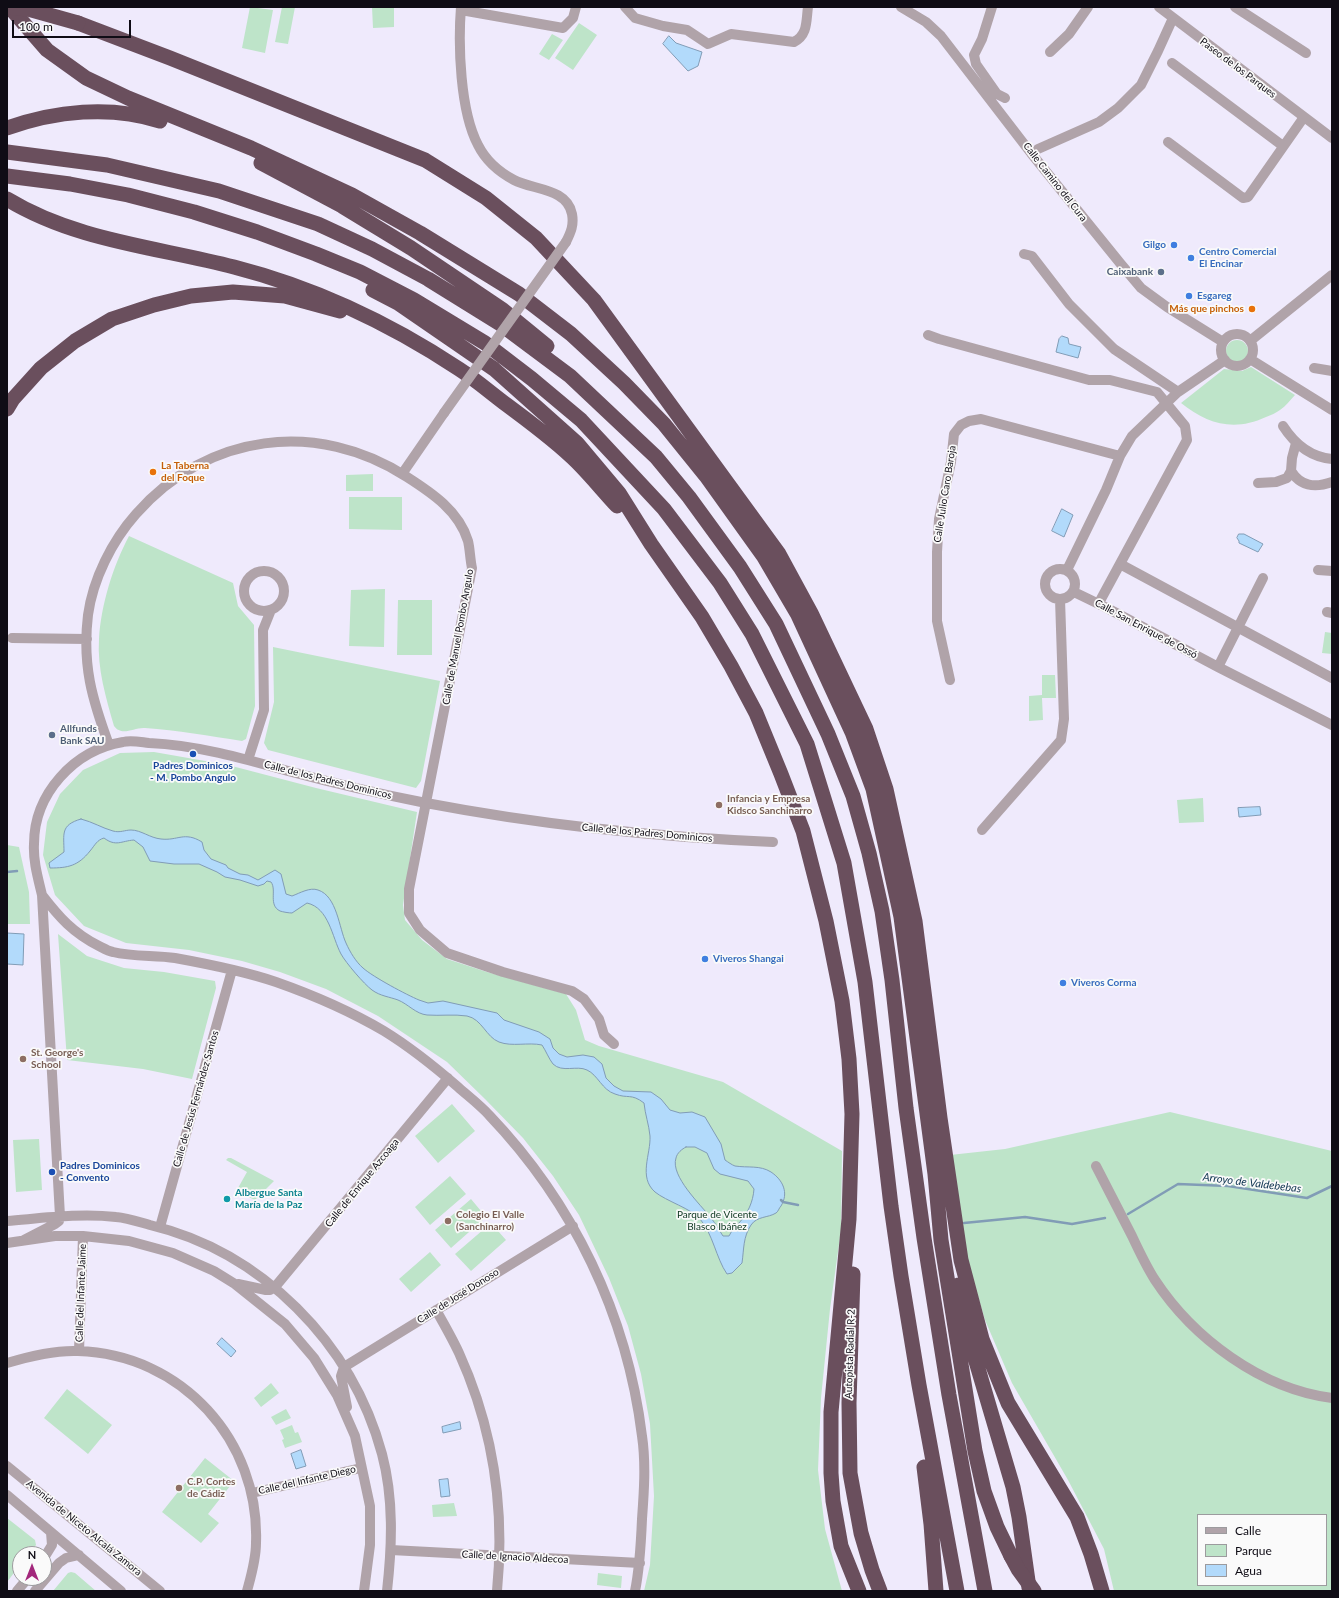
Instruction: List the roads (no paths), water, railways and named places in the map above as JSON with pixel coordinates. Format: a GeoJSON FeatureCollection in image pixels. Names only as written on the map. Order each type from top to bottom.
{"type":"FeatureCollection","features":[{"type":"Feature","properties":{"kind":"highway"},"geometry":{"type":"LineString","coordinates":[[7,7],[28,9],[78,23],[170,58],[424,160],[486,198],[536,238],[594,300],[778,554],[811,613],[866,729],[886,789],[915,921],[940,1118],[961,1260],[982,1339],[1008,1403],[1077,1518],[1091,1554],[1102,1591]]}},
{"type":"Feature","properties":{"kind":"highway"},"geometry":{"type":"LineString","coordinates":[[12,7],[47,50],[86,78],[128,98],[251,148],[352,195],[420,232],[519,294],[571,334],[624,383],[664,424],[706,476],[764,557],[798,615],[852,732],[873,789],[901,917],[935,1174],[941,1240],[975,1451],[984,1491],[1008,1557],[1029,1591]]}},
{"type":"Feature","properties":{"kind":"highway"},"geometry":{"type":"LineString","coordinates":[[7,128],[28,121],[66,113],[103,111],[142,115],[195,133],[245,155],[342,206],[411,248],[503,310],[566,363],[570,376]]}},
{"type":"Feature","properties":{"kind":"highway"},"geometry":{"type":"LineString","coordinates":[[7,152],[107,165],[219,191],[318,224],[372,249],[428,278],[499,323],[570,376],[656,457],[689,497],[740,567],[776,624],[828,734],[853,796],[869,853],[882,912],[892,980],[907,1116],[924,1238],[949,1395],[985,1591]]}},
{"type":"Feature","properties":{"kind":"highway"},"geometry":{"type":"LineString","coordinates":[[7,176],[70,184],[128,195],[194,212],[257,232],[316,254],[360,272],[414,300],[485,343],[532,379],[581,420],[664,509],[720,583],[752,634],[807,744],[844,862],[865,982],[891,1206],[918,1385],[957,1591]]}},
{"type":"Feature","properties":{"kind":"highway"},"geometry":{"type":"LineString","coordinates":[[7,199],[58,224],[104,239],[234,267],[284,281],[332,299],[376,319],[460,369],[528,421],[577,462],[651,544]]}},
{"type":"Feature","properties":{"kind":"highway"},"geometry":{"type":"LineString","coordinates":[[257,232],[268,242],[344,274],[398,304],[494,369],[577,443],[619,493],[651,544],[702,617],[731,666],[756,713],[803,831],[826,921],[842,1001],[849,1059],[852,1114],[850,1220],[831,1412],[833,1501],[841,1546],[852,1591]]}},
{"type":"Feature","properties":{"kind":"highway"},"geometry":{"type":"LineString","coordinates":[[7,409],[41,368],[75,341],[112,319],[154,305],[191,296],[233,292],[284,296],[337,310],[419,344]]}},
{"type":"Feature","properties":{"kind":"highway","name":"Autopista Radial R-2"},"geometry":{"type":"LineString","coordinates":[[852,1114],[858,1160],[849,1403],[850,1473],[862,1533],[872,1570],[880,1591]]}},
{"type":"Feature","properties":{"kind":"highway"},"geometry":{"type":"LineString","coordinates":[[935,1174],[967,1331],[1013,1487],[1020,1517],[1029,1591]]}},
{"type":"Feature","properties":{"kind":"highway"},"geometry":{"type":"LineString","coordinates":[[918,1385],[915,1405],[930,1510],[936,1591]]}},
{"type":"Feature","properties":{"kind":"highway"},"geometry":{"type":"LineString","coordinates":[[949,1395],[982,1507],[998,1544],[1034,1591]]}},
{"type":"Feature","properties":{"kind":"highway"},"geometry":{"type":"LineString","coordinates":[[841,1546],[859,1591]]}},
{"type":"Feature","properties":{"kind":"street"},"geometry":{"type":"LineString","coordinates":[[402,474],[495,340],[566,242],[573,227],[571,210],[567,202],[560,196],[516,181],[502,174],[485,156],[478,145],[468,116],[462,82],[460,55],[461,9],[562,28],[573,18],[576,7]]}},
{"type":"Feature","properties":{"kind":"street"},"geometry":{"type":"LineString","coordinates":[[625,7],[634,18],[663,26],[687,30],[708,44],[731,34],[794,42],[800,39],[804,33],[808,7]]}},
{"type":"Feature","properties":{"kind":"street","name":"Calle Camino del Cura"},"geometry":{"type":"LineString","coordinates":[[901,7],[926,22],[941,36],[1041,165],[1142,288],[1167,307],[1223,342]]}},
{"type":"Feature","properties":{"kind":"street"},"geometry":{"type":"LineString","coordinates":[[992,7],[982,39],[974,55],[976,64],[997,94],[1005,98]]}},
{"type":"Feature","properties":{"kind":"street"},"geometry":{"type":"LineString","coordinates":[[1050,52],[1069,34],[1088,7]]}},
{"type":"Feature","properties":{"kind":"street","name":"Paseo de los Parques"},"geometry":{"type":"LineString","coordinates":[[1159,7],[1332,138]]}},
{"type":"Feature","properties":{"kind":"street"},"geometry":{"type":"LineString","coordinates":[[1236,7],[1306,54]]}},
{"type":"Feature","properties":{"kind":"street"},"geometry":{"type":"LineString","coordinates":[[1038,149],[1099,122],[1118,108],[1141,85],[1155,59],[1173,18]]}},
{"type":"Feature","properties":{"kind":"street"},"geometry":{"type":"LineString","coordinates":[[1172,63],[1283,146]]}},
{"type":"Feature","properties":{"kind":"street"},"geometry":{"type":"LineString","coordinates":[[1168,142],[1243,198],[1248,197],[1304,117]]}},
{"type":"Feature","properties":{"kind":"street"},"geometry":{"type":"LineString","coordinates":[[1024,254],[1032,256],[1069,304],[1114,349],[1178,392]]}},
{"type":"Feature","properties":{"kind":"street"},"geometry":{"type":"LineString","coordinates":[[1250,340],[1332,275]]}},
{"type":"Feature","properties":{"kind":"street"},"geometry":{"type":"LineString","coordinates":[[928,335],[1089,380],[1110,380],[1157,392],[1185,426],[1187,440],[1101,599]]}},
{"type":"Feature","properties":{"kind":"street"},"geometry":{"type":"LineString","coordinates":[[1233,335],[1239,335],[1250,340],[1253,353],[1250,359],[1240,366],[1229,364],[1225,360],[1222,354],[1223,342],[1228,338],[1233,335]]}},
{"type":"Feature","properties":{"kind":"street"},"geometry":{"type":"LineString","coordinates":[[1250,359],[1332,410]]}},
{"type":"Feature","properties":{"kind":"street"},"geometry":{"type":"LineString","coordinates":[[1067,570],[1106,490],[1120,456],[1132,436],[1178,392],[1225,360]]}},
{"type":"Feature","properties":{"kind":"street"},"geometry":{"type":"LineString","coordinates":[[1314,368],[1332,371]]}},
{"type":"Feature","properties":{"kind":"street","name":"Calle Julio Caro Baroja"},"geometry":{"type":"LineString","coordinates":[[950,680],[937,621],[937,552],[939,519],[951,462],[954,434],[961,425],[969,421],[981,419],[1120,456]]}},
{"type":"Feature","properties":{"kind":"street"},"geometry":{"type":"LineString","coordinates":[[1283,426],[1296,443],[1311,453],[1332,458]]}},
{"type":"Feature","properties":{"kind":"street","name":"Calle de Manuel Pombo Angulo"},"geometry":{"type":"LineString","coordinates":[[109,745],[92,696],[87,667],[88,614],[94,590],[110,549],[122,531],[151,497],[182,473],[205,460],[232,450],[253,445],[278,442],[327,444],[375,459],[402,474],[441,500],[461,525],[468,542],[472,568],[409,889],[409,913],[420,930],[447,953],[503,972],[572,991],[584,999],[599,1019],[604,1035],[614,1044]]}},
{"type":"Feature","properties":{"kind":"street"},"geometry":{"type":"LineString","coordinates":[[1258,483],[1276,482],[1287,478],[1291,471],[1292,458],[1296,443]]}},
{"type":"Feature","properties":{"kind":"street"},"geometry":{"type":"LineString","coordinates":[[1291,471],[1295,478],[1302,484],[1326,484],[1332,482]]}},
{"type":"Feature","properties":{"kind":"street"},"geometry":{"type":"LineString","coordinates":[[1120,564],[1332,678]]}},
{"type":"Feature","properties":{"kind":"street"},"geometry":{"type":"LineString","coordinates":[[1054,570],[1067,570],[1075,579],[1076,586],[1074,592],[1068,597],[1060,599],[1053,598],[1045,587],[1045,580],[1048,574],[1054,570]]}},
{"type":"Feature","properties":{"kind":"street"},"geometry":{"type":"LineString","coordinates":[[1318,570],[1328,572],[1332,571]]}},
{"type":"Feature","properties":{"kind":"street"},"geometry":{"type":"LineString","coordinates":[[248,760],[264,710],[263,630],[255,609],[247,601],[244,593],[245,585],[249,578],[255,573],[264,571],[276,574],[284,584],[285,592],[282,600],[277,607],[271,610],[264,612],[255,609]]}},
{"type":"Feature","properties":{"kind":"street"},"geometry":{"type":"LineString","coordinates":[[1218,667],[1263,578]]}},
{"type":"Feature","properties":{"kind":"street","name":"Calle San Enrique de Ossó"},"geometry":{"type":"LineString","coordinates":[[1074,592],[1332,725]]}},
{"type":"Feature","properties":{"kind":"street"},"geometry":{"type":"LineString","coordinates":[[982,830],[1061,740],[1064,719],[1060,599]]}},
{"type":"Feature","properties":{"kind":"street"},"geometry":{"type":"LineString","coordinates":[[263,630],[271,610]]}},
{"type":"Feature","properties":{"kind":"street"},"geometry":{"type":"LineString","coordinates":[[12,638],[87,639]]}},
{"type":"Feature","properties":{"kind":"street","name":"Calle de los Padres Dominicos"},"geometry":{"type":"LineString","coordinates":[[60,1216],[42,895],[34,860],[34,842],[36,824],[40,810],[51,789],[66,771],[83,757],[109,745],[125,741],[172,744],[214,751],[319,779],[426,803],[604,830],[673,837],[773,842]]}},
{"type":"Feature","properties":{"kind":"street"},"geometry":{"type":"LineString","coordinates":[[42,895],[56,914],[82,938],[112,952],[175,958],[232,970],[273,981],[309,994],[352,1014],[384,1031],[420,1055],[488,1113],[515,1144],[537,1171],[583,1244],[610,1306],[620,1334],[633,1385],[642,1438],[644,1492],[640,1563],[635,1591]]}},
{"type":"Feature","properties":{"kind":"street"},"geometry":{"type":"LineString","coordinates":[[44,938],[49,926],[55,924],[68,926]]}},
{"type":"Feature","properties":{"kind":"street","name":"Calle de Jesús Fernández Santos"},"geometry":{"type":"LineString","coordinates":[[160,1227],[232,970]]}},
{"type":"Feature","properties":{"kind":"street","name":"Calle de Enrique Azcoaga"},"geometry":{"type":"LineString","coordinates":[[275,1287],[448,1078]]}},
{"type":"Feature","properties":{"kind":"street"},"geometry":{"type":"LineString","coordinates":[[1096,1166],[1142,1258],[1155,1280],[1195,1329],[1218,1348],[1253,1371],[1303,1392],[1332,1398]]}},
{"type":"Feature","properties":{"kind":"street"},"geometry":{"type":"LineString","coordinates":[[24,1240],[55,1224],[59,1221],[60,1216]]}},
{"type":"Feature","properties":{"kind":"street"},"geometry":{"type":"LineString","coordinates":[[7,1221],[60,1216],[118,1217],[160,1227],[197,1240],[232,1258],[275,1287],[310,1321],[332,1349],[364,1402],[382,1454],[390,1500],[391,1550],[387,1591]]}},
{"type":"Feature","properties":{"kind":"street","name":"Calle de José Donoso"},"geometry":{"type":"LineString","coordinates":[[344,1367],[573,1226]]}},
{"type":"Feature","properties":{"kind":"street"},"geometry":{"type":"LineString","coordinates":[[7,1243],[55,1236],[83,1236],[128,1241],[173,1253],[214,1271],[235,1284],[285,1324],[314,1358],[337,1395],[355,1436]]}},
{"type":"Feature","properties":{"kind":"street","name":"Calle del Infante Jaime"},"geometry":{"type":"LineString","coordinates":[[79,1351],[83,1236]]}},
{"type":"Feature","properties":{"kind":"street"},"geometry":{"type":"LineString","coordinates":[[235,1284],[266,1290],[270,1290],[275,1287]]}},
{"type":"Feature","properties":{"kind":"street"},"geometry":{"type":"LineString","coordinates":[[436,1310],[459,1352],[472,1385],[490,1442],[499,1505],[500,1556],[497,1591]]}},
{"type":"Feature","properties":{"kind":"street"},"geometry":{"type":"LineString","coordinates":[[7,1364],[27,1357],[53,1352],[79,1351],[119,1356],[156,1370],[190,1392],[218,1421],[239,1455],[252,1493],[256,1518],[256,1545],[247,1591]]}},
{"type":"Feature","properties":{"kind":"street"},"geometry":{"type":"LineString","coordinates":[[344,1367],[341,1376],[346,1404],[355,1436],[370,1506],[370,1545],[364,1591]]}},
{"type":"Feature","properties":{"kind":"street","name":"Avenida de Niceto Alcalá Zamora"},"geometry":{"type":"LineString","coordinates":[[7,1466],[160,1591]]}},
{"type":"Feature","properties":{"kind":"street","name":"Calle del Infante Diego"},"geometry":{"type":"LineString","coordinates":[[252,1493],[361,1468]]}},
{"type":"Feature","properties":{"kind":"street"},"geometry":{"type":"LineString","coordinates":[[7,1495],[121,1591]]}},
{"type":"Feature","properties":{"kind":"street"},"geometry":{"type":"LineString","coordinates":[[51,1532],[51,1546]]}},
{"type":"Feature","properties":{"kind":"street","name":"Calle de Ignacio Aldecoa"},"geometry":{"type":"LineString","coordinates":[[391,1550],[640,1563]]}},
{"type":"Feature","properties":{"kind":"street"},"geometry":{"type":"LineString","coordinates":[[34,1591],[59,1563],[66,1558],[79,1555]]}},
{"type":"Feature","properties":{"kind":"water"},"geometry":{"type":"Polygon","coordinates":[[[669,36],[676,43],[702,52],[698,66],[688,71],[663,44],[669,36]]]}},
{"type":"Feature","properties":{"kind":"water"},"geometry":{"type":"Polygon","coordinates":[[[1062,336],[1068,338],[1069,344],[1081,347],[1078,358],[1056,352],[1059,339],[1062,336]]]}},
{"type":"Feature","properties":{"kind":"water"},"geometry":{"type":"Polygon","coordinates":[[[1062,509],[1073,515],[1064,537],[1052,531],[1062,509]]]}},
{"type":"Feature","properties":{"kind":"water"},"geometry":{"type":"Polygon","coordinates":[[[1239,534],[1244,534],[1263,544],[1258,552],[1239,543],[1237,538],[1239,534]]]}},
{"type":"Feature","properties":{"kind":"water"},"geometry":{"type":"Polygon","coordinates":[[[1260,807],[1261,815],[1239,817],[1238,808],[1260,807]]]}},
{"type":"Feature","properties":{"kind":"water"},"geometry":{"type":"Polygon","coordinates":[[[81,819],[118,832],[135,830],[161,839],[190,837],[202,842],[204,850],[211,859],[226,865],[228,868],[240,874],[248,875],[258,880],[275,870],[281,874],[286,894],[292,896],[312,889],[324,893],[333,905],[349,950],[358,963],[368,972],[399,990],[428,1003],[443,1001],[497,1013],[504,1020],[539,1032],[550,1039],[553,1048],[559,1054],[567,1057],[583,1055],[594,1057],[602,1064],[606,1078],[614,1086],[623,1091],[651,1092],[661,1099],[670,1110],[680,1113],[692,1112],[705,1117],[721,1144],[725,1160],[735,1166],[767,1170],[779,1179],[785,1192],[781,1206],[773,1215],[753,1222],[745,1239],[742,1263],[732,1273],[727,1274],[708,1232],[700,1219],[691,1212],[655,1192],[650,1186],[647,1179],[646,1165],[650,1136],[644,1103],[640,1100],[611,1092],[603,1086],[591,1072],[587,1070],[557,1067],[553,1064],[542,1045],[509,1044],[499,1042],[472,1018],[462,1015],[423,1014],[398,1000],[375,992],[360,978],[343,958],[329,924],[320,911],[307,903],[292,913],[280,911],[274,905],[273,885],[271,882],[267,881],[258,886],[225,877],[199,864],[174,864],[150,861],[143,847],[134,840],[115,843],[104,838],[98,841],[86,856],[77,863],[67,867],[50,868],[49,863],[64,852],[64,835],[66,827],[74,821],[81,819]],[[686,1147],[677,1154],[675,1165],[678,1173],[688,1190],[713,1220],[723,1236],[729,1236],[747,1211],[751,1203],[754,1189],[748,1181],[720,1174],[714,1169],[707,1153],[695,1147],[686,1147]]]}},
{"type":"Feature","properties":{"kind":"water"},"geometry":{"type":"Polygon","coordinates":[[[7,933],[24,934],[23,965],[7,964],[7,933]]]}},
{"type":"Feature","properties":{"kind":"water"},"geometry":{"type":"Polygon","coordinates":[[[222,1338],[236,1351],[231,1357],[217,1344],[222,1338]]]}},
{"type":"Feature","properties":{"kind":"water"},"geometry":{"type":"Polygon","coordinates":[[[460,1422],[461,1429],[443,1433],[442,1427],[460,1422]]]}},
{"type":"Feature","properties":{"kind":"water"},"geometry":{"type":"Polygon","coordinates":[[[301,1450],[306,1466],[296,1469],[291,1454],[301,1450]]]}},
{"type":"Feature","properties":{"kind":"water"},"geometry":{"type":"Polygon","coordinates":[[[448,1479],[450,1496],[441,1497],[439,1480],[448,1479]]]}},
{"type":"Feature","properties":{"kind":"waterway"},"geometry":{"type":"LineString","coordinates":[[7,872],[17,871]]}},
{"type":"Feature","properties":{"kind":"waterway","name":"Arroyo de Valdebebas"},"geometry":{"type":"LineString","coordinates":[[1128,1214],[1178,1184],[1228,1186],[1307,1198],[1332,1186]]}},
{"type":"Feature","properties":{"kind":"waterway"},"geometry":{"type":"LineString","coordinates":[[781,1200],[783,1202],[798,1205]]}},
{"type":"Feature","properties":{"kind":"waterway","name":"Arroyo de Valdebebas"},"geometry":{"type":"LineString","coordinates":[[964,1223],[1025,1217],[1072,1224],[1105,1218]]}},
{"type":"Feature","properties":{"kind":"place","name":"Gilgo"},"geometry":{"type":"Point","coordinates":[1174,245]}},
{"type":"Feature","properties":{"kind":"place","name":"Centro Comercial El Encinar"},"geometry":{"type":"Point","coordinates":[1191,258]}},
{"type":"Feature","properties":{"kind":"place","name":"Caixabank"},"geometry":{"type":"Point","coordinates":[1161,272]}},
{"type":"Feature","properties":{"kind":"place","name":"Esgareg"},"geometry":{"type":"Point","coordinates":[1189,296]}},
{"type":"Feature","properties":{"kind":"place","name":"Más que pinchos"},"geometry":{"type":"Point","coordinates":[1252,309]}},
{"type":"Feature","properties":{"kind":"place","name":"La Taberna del Foque"},"geometry":{"type":"Point","coordinates":[153,472]}},
{"type":"Feature","properties":{"kind":"place","name":"Allfunds Bank SAU"},"geometry":{"type":"Point","coordinates":[52,735]}},
{"type":"Feature","properties":{"kind":"place","name":"Padres Dominicos - M. Pombo Angulo"},"geometry":{"type":"Point","coordinates":[193,754]}},
{"type":"Feature","properties":{"kind":"place","name":"Infancia y Empresa Kidsco Sanchinarro"},"geometry":{"type":"Point","coordinates":[719,805]}},
{"type":"Feature","properties":{"kind":"place","name":"Viveros Shangai"},"geometry":{"type":"Point","coordinates":[705,959]}},
{"type":"Feature","properties":{"kind":"place","name":"Viveros Corma"},"geometry":{"type":"Point","coordinates":[1063,983]}},
{"type":"Feature","properties":{"kind":"place","name":"St. George's School"},"geometry":{"type":"Point","coordinates":[23,1059]}},
{"type":"Feature","properties":{"kind":"place","name":"Padres Dominicos - Convento"},"geometry":{"type":"Point","coordinates":[52,1172]}},
{"type":"Feature","properties":{"kind":"place","name":"Albergue Santa María de la Paz"},"geometry":{"type":"Point","coordinates":[227,1199]}},
{"type":"Feature","properties":{"kind":"place","name":"Colegio El Valle (Sanchinarro)"},"geometry":{"type":"Point","coordinates":[448,1221]}},
{"type":"Feature","properties":{"kind":"place","name":"C.P. Cortes de Cádiz"},"geometry":{"type":"Point","coordinates":[179,1488]}},
{"type":"Feature","properties":{"kind":"park label","name":"Parque de Vicente Blasco Ibáñez"},"geometry":{"type":"Point","coordinates":[717,1220]}}]}
